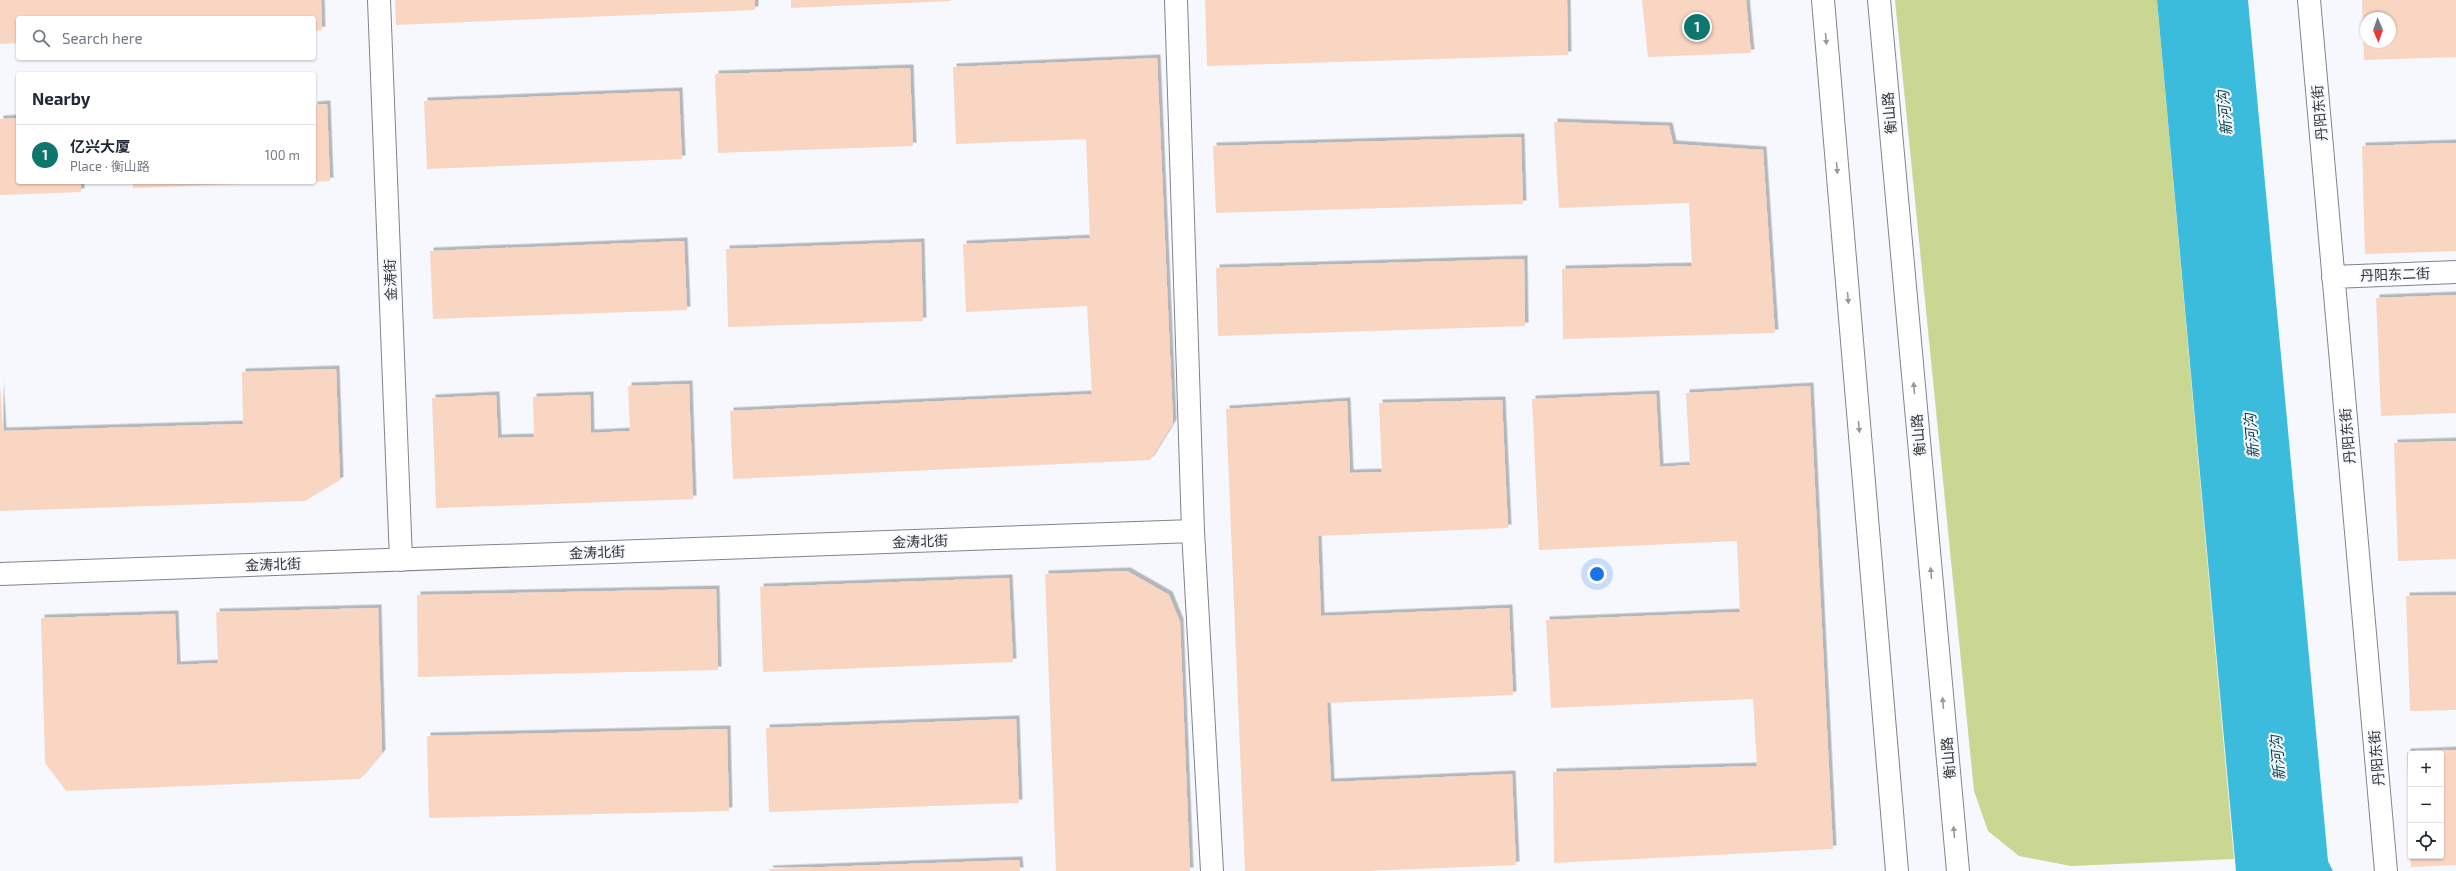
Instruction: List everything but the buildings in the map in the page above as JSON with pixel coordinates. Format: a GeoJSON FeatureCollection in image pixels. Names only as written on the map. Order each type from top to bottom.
{"type":"FeatureCollection","features":[{"type":"Feature","properties":{"kind":"street","name":"金涛街"},"geometry":{"type":"LineString","coordinates":[[378,0],[401,560]]}},
{"type":"Feature","properties":{"kind":"street"},"geometry":{"type":"LineString","coordinates":[[1176,0],[1193,531],[1212,871]]}},
{"type":"Feature","properties":{"kind":"street"},"geometry":{"type":"LineString","coordinates":[[1822,0],[1897,871]]}},
{"type":"Feature","properties":{"kind":"street","name":"衡山路"},"geometry":{"type":"LineString","coordinates":[[1879,0],[1958,871]]}},
{"type":"Feature","properties":{"kind":"street","name":"丹阳东街"},"geometry":{"type":"LineString","coordinates":[[2309,0],[2386,871]]}},
{"type":"Feature","properties":{"kind":"street","name":"丹阳东二街"},"geometry":{"type":"LineString","coordinates":[[2333,277],[2456,272]]}},
{"type":"Feature","properties":{"kind":"street","name":"金涛北街"},"geometry":{"type":"LineString","coordinates":[[0,574],[1193,531]]}},
{"type":"Feature","properties":{"kind":"green space"},"geometry":{"type":"Polygon","coordinates":[[[1895,0],[2157,0],[2234,859],[2071,866],[2019,856],[1988,831],[1974,791],[1895,0]]]}},
{"type":"Feature","properties":{"kind":"water","name":"新河沟"},"geometry":{"type":"Polygon","coordinates":[[[2157,0],[2248,0],[2328,861],[2333,871],[2236,871],[2157,0]]]}},
{"type":"Feature","properties":{"kind":"place","name":"亿兴大厦"},"geometry":{"type":"Point","coordinates":[1697,27]}}]}
